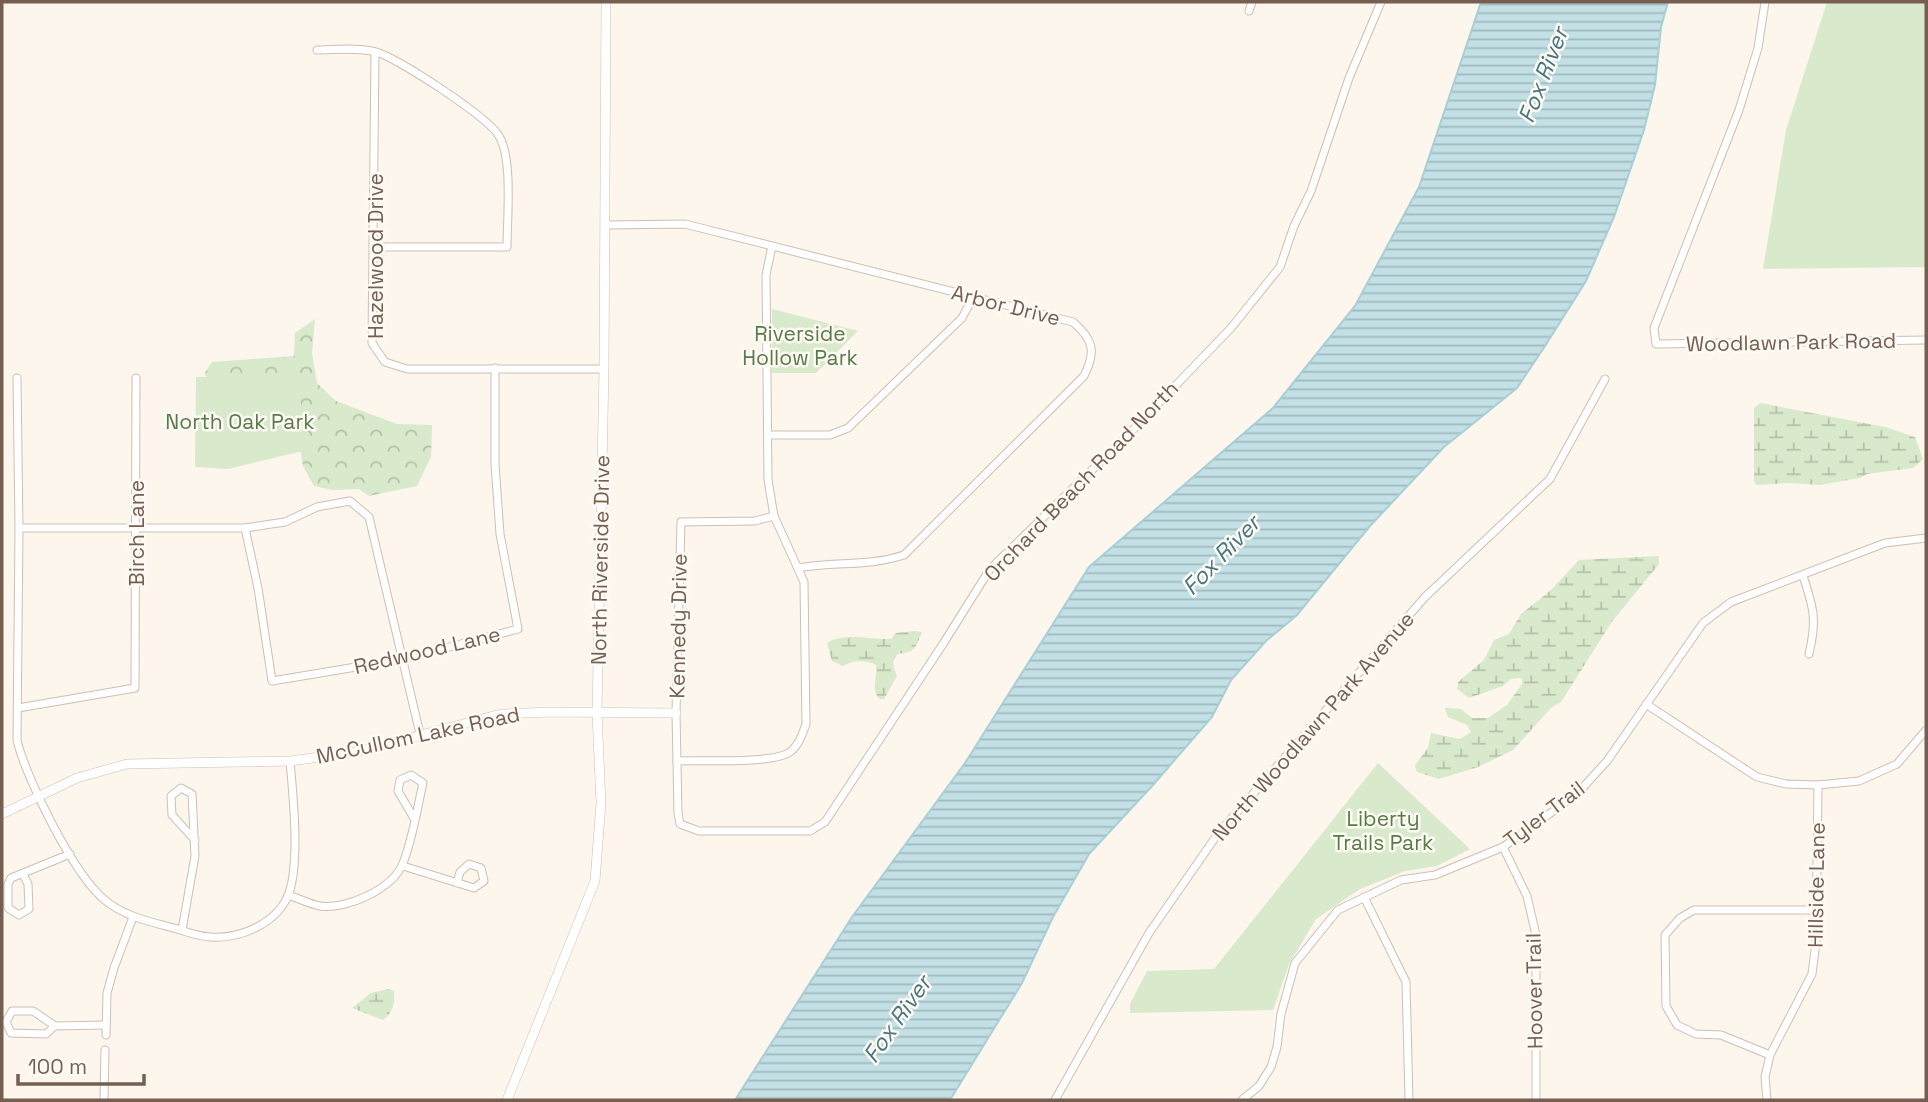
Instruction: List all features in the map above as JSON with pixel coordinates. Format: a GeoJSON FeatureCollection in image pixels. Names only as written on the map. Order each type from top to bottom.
{"type":"FeatureCollection","features":[{"type":"Feature","properties":{"kind":"street","name":"North Riverside Drive"},"geometry":{"type":"LineString","coordinates":[[507,1100],[595,881],[601,803],[597,713],[606,225],[606,2]]}},
{"type":"Feature","properties":{"kind":"street"},"geometry":{"type":"LineString","coordinates":[[1249,11],[1252,2]]}},
{"type":"Feature","properties":{"kind":"street","name":"Orchard Beach Road North"},"geometry":{"type":"LineString","coordinates":[[680,824],[699,831],[810,831],[824,822],[990,569],[1125,438],[1231,328],[1280,267],[1294,226],[1311,191],[1349,78],[1381,2]]}},
{"type":"Feature","properties":{"kind":"street","name":"Woodlawn Park Road"},"geometry":{"type":"LineString","coordinates":[[1765,2],[1758,48],[1739,110],[1654,328],[1656,344],[1926,340]]}},
{"type":"Feature","properties":{"kind":"street"},"geometry":{"type":"LineString","coordinates":[[317,50],[375,52],[397,62],[479,117],[499,135],[507,160],[507,247],[374,247]]}},
{"type":"Feature","properties":{"kind":"street","name":"Hazelwood Drive"},"geometry":{"type":"LineString","coordinates":[[375,52],[372,343],[385,362],[407,369],[604,369]]}},
{"type":"Feature","properties":{"kind":"street","name":"Arbor Drive"},"geometry":{"type":"LineString","coordinates":[[606,225],[685,224],[1073,322],[1085,332],[1092,345],[1092,361],[1084,376],[904,555],[873,564],[822,564],[798,568]]}},
{"type":"Feature","properties":{"kind":"street"},"geometry":{"type":"LineString","coordinates":[[677,761],[773,759],[788,754],[799,741],[806,724],[804,582],[774,516],[768,480],[766,275],[772,246]]}},
{"type":"Feature","properties":{"kind":"street"},"geometry":{"type":"LineString","coordinates":[[768,435],[830,435],[848,428],[962,318],[973,297]]}},
{"type":"Feature","properties":{"kind":"street","name":"Redwood Lane"},"geometry":{"type":"LineString","coordinates":[[245,528],[258,588],[272,681],[404,659],[518,629],[500,534],[495,464],[495,368]]}},
{"type":"Feature","properties":{"kind":"street"},"geometry":{"type":"LineString","coordinates":[[17,378],[17,740],[39,796],[70,854],[91,885],[106,901],[133,917],[208,937],[244,933],[265,923],[280,909],[288,895],[295,871],[290,761]]}},
{"type":"Feature","properties":{"kind":"street","name":"Birch Lane"},"geometry":{"type":"LineString","coordinates":[[18,708],[135,688],[136,378]]}},
{"type":"Feature","properties":{"kind":"street","name":"North Woodlawn Park Avenue"},"geometry":{"type":"LineString","coordinates":[[1055,1100],[1149,933],[1217,835],[1424,597],[1550,479],[1605,379]]}},
{"type":"Feature","properties":{"kind":"street"},"geometry":{"type":"LineString","coordinates":[[19,528],[245,528],[285,522],[317,508],[349,501],[369,517],[404,659],[419,734]]}},
{"type":"Feature","properties":{"kind":"street","name":"Kennedy Drive"},"geometry":{"type":"LineString","coordinates":[[680,824],[676,713],[681,522],[755,521],[774,516]]}},
{"type":"Feature","properties":{"kind":"street","name":"Tyler Trail"},"geometry":{"type":"LineString","coordinates":[[1242,1100],[1259,1086],[1272,1067],[1281,1014],[1295,963],[1338,910],[1401,880],[1435,875],[1503,847],[1577,794],[1606,761],[1703,623],[1731,602],[1885,543],[1926,538]]}},
{"type":"Feature","properties":{"kind":"street"},"geometry":{"type":"LineString","coordinates":[[1803,576],[1814,612],[1814,632],[1809,654]]}},
{"type":"Feature","properties":{"kind":"street"},"geometry":{"type":"LineString","coordinates":[[1646,704],[1758,776],[1786,784],[1818,785],[1859,781],[1897,764],[1926,730]]}},
{"type":"Feature","properties":{"kind":"street","name":"McCullom Lake Road"},"geometry":{"type":"LineString","coordinates":[[2,814],[76,778],[127,764],[290,761],[357,752],[501,714],[676,713]]}},
{"type":"Feature","properties":{"kind":"street"},"geometry":{"type":"LineString","coordinates":[[288,895],[319,906],[346,903],[366,897],[383,887],[403,866],[415,820],[423,783],[411,775],[400,780],[398,791],[415,820]]}},
{"type":"Feature","properties":{"kind":"street","name":"Hillside Lane"},"geometry":{"type":"LineString","coordinates":[[1767,1100],[1765,1077],[1770,1055],[1812,974],[1816,942],[1818,785]]}},
{"type":"Feature","properties":{"kind":"street"},"geometry":{"type":"LineString","coordinates":[[182,930],[195,856],[195,840],[192,794],[181,788],[171,796],[172,814],[195,840]]}},
{"type":"Feature","properties":{"kind":"street","name":"Hoover Trail"},"geometry":{"type":"LineString","coordinates":[[1503,847],[1527,896],[1536,935],[1535,1100]]}},
{"type":"Feature","properties":{"kind":"street"},"geometry":{"type":"LineString","coordinates":[[23,874],[28,884],[29,909],[19,915],[8,908],[8,884],[12,878],[70,854]]}},
{"type":"Feature","properties":{"kind":"street"},"geometry":{"type":"LineString","coordinates":[[403,866],[457,883]]}},
{"type":"Feature","properties":{"kind":"street"},"geometry":{"type":"LineString","coordinates":[[1364,897],[1406,982],[1409,1100]]}},
{"type":"Feature","properties":{"kind":"street"},"geometry":{"type":"LineString","coordinates":[[1770,1055],[1721,1035],[1696,1034],[1678,1025],[1666,1006],[1665,935],[1680,918],[1694,910],[1816,910]]}},
{"type":"Feature","properties":{"kind":"street"},"geometry":{"type":"LineString","coordinates":[[106,1035],[107,993],[133,917]]}},
{"type":"Feature","properties":{"kind":"street"},"geometry":{"type":"LineString","coordinates":[[55,1026],[46,1034],[11,1033],[6,1022],[12,1011],[33,1012],[55,1026],[106,1025]]}},
{"type":"Feature","properties":{"kind":"street"},"geometry":{"type":"LineString","coordinates":[[104,1100],[105,1050]]}},
{"type":"Feature","properties":{"kind":"green space"},"geometry":{"type":"Polygon","coordinates":[[[1827,2],[1926,2],[1926,267],[1763,269],[1786,130],[1827,2]]]}},
{"type":"Feature","properties":{"kind":"green space","name":"Riverside Hollow Park"},"geometry":{"type":"Polygon","coordinates":[[[772,309],[858,331],[816,373],[772,373],[772,309]]]}},
{"type":"Feature","properties":{"kind":"green space"},"geometry":{"type":"Polygon","coordinates":[[[315,319],[312,353],[317,383],[336,401],[397,424],[432,425],[431,457],[417,486],[369,496],[359,489],[332,490],[314,486],[303,466],[300,446],[305,437],[298,380],[213,382],[204,374],[212,362],[294,356],[295,333],[315,319]]]}},
{"type":"Feature","properties":{"kind":"green space","name":"North Oak Park"},"geometry":{"type":"Polygon","coordinates":[[[313,375],[311,449],[228,469],[195,467],[196,377],[313,375]]]}},
{"type":"Feature","properties":{"kind":"green space"},"geometry":{"type":"Polygon","coordinates":[[[1760,403],[1885,427],[1915,437],[1923,459],[1913,468],[1867,474],[1860,478],[1820,485],[1757,485],[1754,482],[1754,408],[1760,403]]]}},
{"type":"Feature","properties":{"kind":"green space"},"geometry":{"type":"Polygon","coordinates":[[[1659,556],[1659,564],[1611,623],[1561,702],[1551,708],[1513,750],[1478,767],[1439,779],[1417,772],[1415,765],[1428,748],[1431,733],[1460,739],[1471,732],[1467,725],[1448,717],[1445,708],[1461,709],[1472,718],[1488,718],[1507,705],[1522,684],[1522,678],[1511,679],[1503,686],[1469,698],[1457,689],[1458,682],[1484,660],[1494,640],[1509,634],[1521,614],[1550,591],[1579,560],[1659,556]]]}},
{"type":"Feature","properties":{"kind":"green space"},"geometry":{"type":"Polygon","coordinates":[[[922,632],[916,646],[911,651],[898,654],[894,659],[897,676],[884,699],[880,699],[875,692],[876,665],[860,661],[843,666],[832,661],[827,643],[850,637],[891,639],[896,633],[922,632]]]}},
{"type":"Feature","properties":{"kind":"green space","name":"Liberty Trails Park"},"geometry":{"type":"Polygon","coordinates":[[[1378,763],[1470,849],[1437,866],[1405,871],[1360,889],[1316,919],[1289,964],[1273,1010],[1130,1013],[1130,1004],[1147,971],[1214,969],[1378,763]]]}},
{"type":"Feature","properties":{"kind":"green space"},"geometry":{"type":"Polygon","coordinates":[[[388,989],[394,991],[394,1003],[383,1020],[352,1008],[371,993],[388,989]]]}},
{"type":"Feature","properties":{"kind":"water","name":"Fox River"},"geometry":{"type":"Polygon","coordinates":[[[1481,2],[1668,2],[1661,27],[1655,85],[1644,130],[1614,217],[1586,281],[1517,388],[1444,447],[1370,526],[1297,615],[1266,641],[1231,680],[1212,717],[1089,854],[1053,917],[1022,983],[950,1100],[735,1100],[852,917],[965,763],[1089,567],[1273,408],[1355,306],[1419,187],[1481,2]]]}}]}
